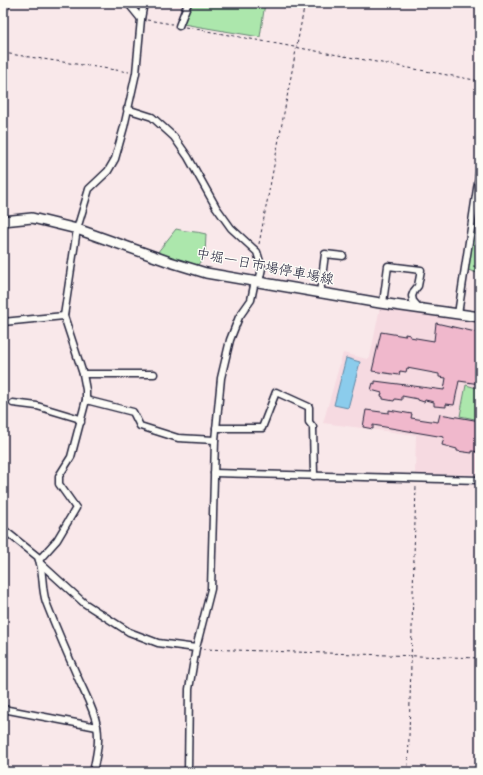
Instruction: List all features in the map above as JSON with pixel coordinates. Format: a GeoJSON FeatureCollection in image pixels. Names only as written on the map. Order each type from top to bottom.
{"type":"FeatureCollection","features":[{"type":"Feature","properties":{"kind":"main road"},"geometry":{"type":"LineString","coordinates":[[3,8],[4,3]]}},
{"type":"Feature","properties":{"kind":"main road","name":"中堀一日市場停車場線"},"geometry":{"type":"LineString","coordinates":[[3,221],[32,218],[76,228],[170,262],[206,273],[383,303],[480,317]]}},
{"type":"Feature","properties":{"kind":"street"},"geometry":{"type":"LineString","coordinates":[[128,3],[141,19]]}},
{"type":"Feature","properties":{"kind":"street"},"geometry":{"type":"LineString","coordinates":[[40,562],[57,540],[76,508],[59,484],[59,476],[71,457],[86,400],[83,374],[64,316],[76,228],[89,189],[108,171],[115,159],[136,73],[144,3]]}},
{"type":"Feature","properties":{"kind":"street"},"geometry":{"type":"LineString","coordinates":[[179,26],[188,3]]}},
{"type":"Feature","properties":{"kind":"street"},"geometry":{"type":"LineString","coordinates":[[127,109],[152,117],[174,136],[188,157],[216,207],[231,228],[257,252],[262,268],[251,300],[239,318],[230,340],[221,378],[215,440],[211,590],[196,648],[189,689],[188,772]]}},
{"type":"Feature","properties":{"kind":"street"},"geometry":{"type":"LineString","coordinates":[[458,314],[480,169]]}},
{"type":"Feature","properties":{"kind":"street"},"geometry":{"type":"LineString","coordinates":[[320,292],[325,254],[343,256]]}},
{"type":"Feature","properties":{"kind":"street"},"geometry":{"type":"LineString","coordinates":[[383,303],[388,266],[421,270],[418,286],[412,296],[413,301],[419,308]]}},
{"type":"Feature","properties":{"kind":"street"},"geometry":{"type":"LineString","coordinates":[[3,322],[64,316]]}},
{"type":"Feature","properties":{"kind":"street"},"geometry":{"type":"LineString","coordinates":[[83,374],[154,374]]}},
{"type":"Feature","properties":{"kind":"street"},"geometry":{"type":"LineString","coordinates":[[216,428],[262,428],[276,392],[308,407],[308,422],[314,427],[314,476]]}},
{"type":"Feature","properties":{"kind":"street"},"geometry":{"type":"LineString","coordinates":[[86,400],[133,412],[140,426],[178,438],[215,440]]}},
{"type":"Feature","properties":{"kind":"street"},"geometry":{"type":"LineString","coordinates":[[13,403],[37,406],[77,418],[81,422]]}},
{"type":"Feature","properties":{"kind":"street"},"geometry":{"type":"LineString","coordinates":[[214,474],[480,480]]}},
{"type":"Feature","properties":{"kind":"street"},"geometry":{"type":"LineString","coordinates":[[3,529],[38,557],[40,562],[41,579],[45,600],[92,709],[97,726],[98,738],[93,772]]}},
{"type":"Feature","properties":{"kind":"street"},"geometry":{"type":"LineString","coordinates":[[40,562],[84,603],[129,632],[158,643],[196,648]]}},
{"type":"Feature","properties":{"kind":"street"},"geometry":{"type":"LineString","coordinates":[[3,709],[97,726]]}},
{"type":"Feature","properties":{"kind":"path"},"geometry":{"type":"LineString","coordinates":[[257,252],[305,3]]}},
{"type":"Feature","properties":{"kind":"path"},"geometry":{"type":"LineString","coordinates":[[141,19],[480,81]]}},
{"type":"Feature","properties":{"kind":"path"},"geometry":{"type":"LineString","coordinates":[[3,53],[136,73]]}},
{"type":"Feature","properties":{"kind":"path"},"geometry":{"type":"LineString","coordinates":[[465,265],[480,267]]}},
{"type":"Feature","properties":{"kind":"path"},"geometry":{"type":"LineString","coordinates":[[408,772],[416,478]]}},
{"type":"Feature","properties":{"kind":"path"},"geometry":{"type":"LineString","coordinates":[[196,648],[480,658]]}},
{"type":"Feature","properties":{"kind":"shaded area"},"geometry":{"type":"Polygon","coordinates":[[[380,307],[480,322],[480,475],[415,474],[416,435],[323,423],[343,353],[367,359],[370,357],[380,307]]]}},
{"type":"Feature","properties":{"kind":"green space"},"geometry":{"type":"Polygon","coordinates":[[[191,3],[265,3],[260,37],[183,24],[191,3]]]}},
{"type":"Feature","properties":{"kind":"green space"},"geometry":{"type":"Polygon","coordinates":[[[480,196],[480,274],[468,270],[480,196]]]}},
{"type":"Feature","properties":{"kind":"green space"},"geometry":{"type":"Polygon","coordinates":[[[176,229],[206,234],[205,256],[196,267],[157,253],[176,229]]]}},
{"type":"Feature","properties":{"kind":"green space"},"geometry":{"type":"Polygon","coordinates":[[[466,385],[480,389],[480,420],[460,416],[466,385]]]}},
{"type":"Feature","properties":{"kind":"water"},"geometry":{"type":"Polygon","coordinates":[[[346,358],[360,362],[348,408],[334,405],[346,358]]]}},
{"type":"Feature","properties":{"kind":"building"},"geometry":{"type":"Polygon","coordinates":[[[436,323],[480,333],[480,384],[459,381],[454,405],[446,404],[446,407],[434,406],[434,402],[425,400],[424,402],[418,399],[402,396],[402,400],[395,399],[394,401],[383,399],[381,396],[382,393],[371,390],[373,383],[375,384],[375,381],[444,390],[446,378],[439,377],[439,374],[407,368],[406,372],[400,371],[399,375],[372,371],[381,332],[405,336],[405,334],[410,335],[410,337],[434,341],[436,323]]]}},
{"type":"Feature","properties":{"kind":"building"},"geometry":{"type":"Polygon","coordinates":[[[366,410],[389,413],[389,410],[412,414],[411,418],[438,422],[440,414],[480,421],[480,452],[472,451],[472,453],[457,451],[457,449],[442,445],[444,437],[373,425],[373,429],[363,427],[366,410]]]}}]}
